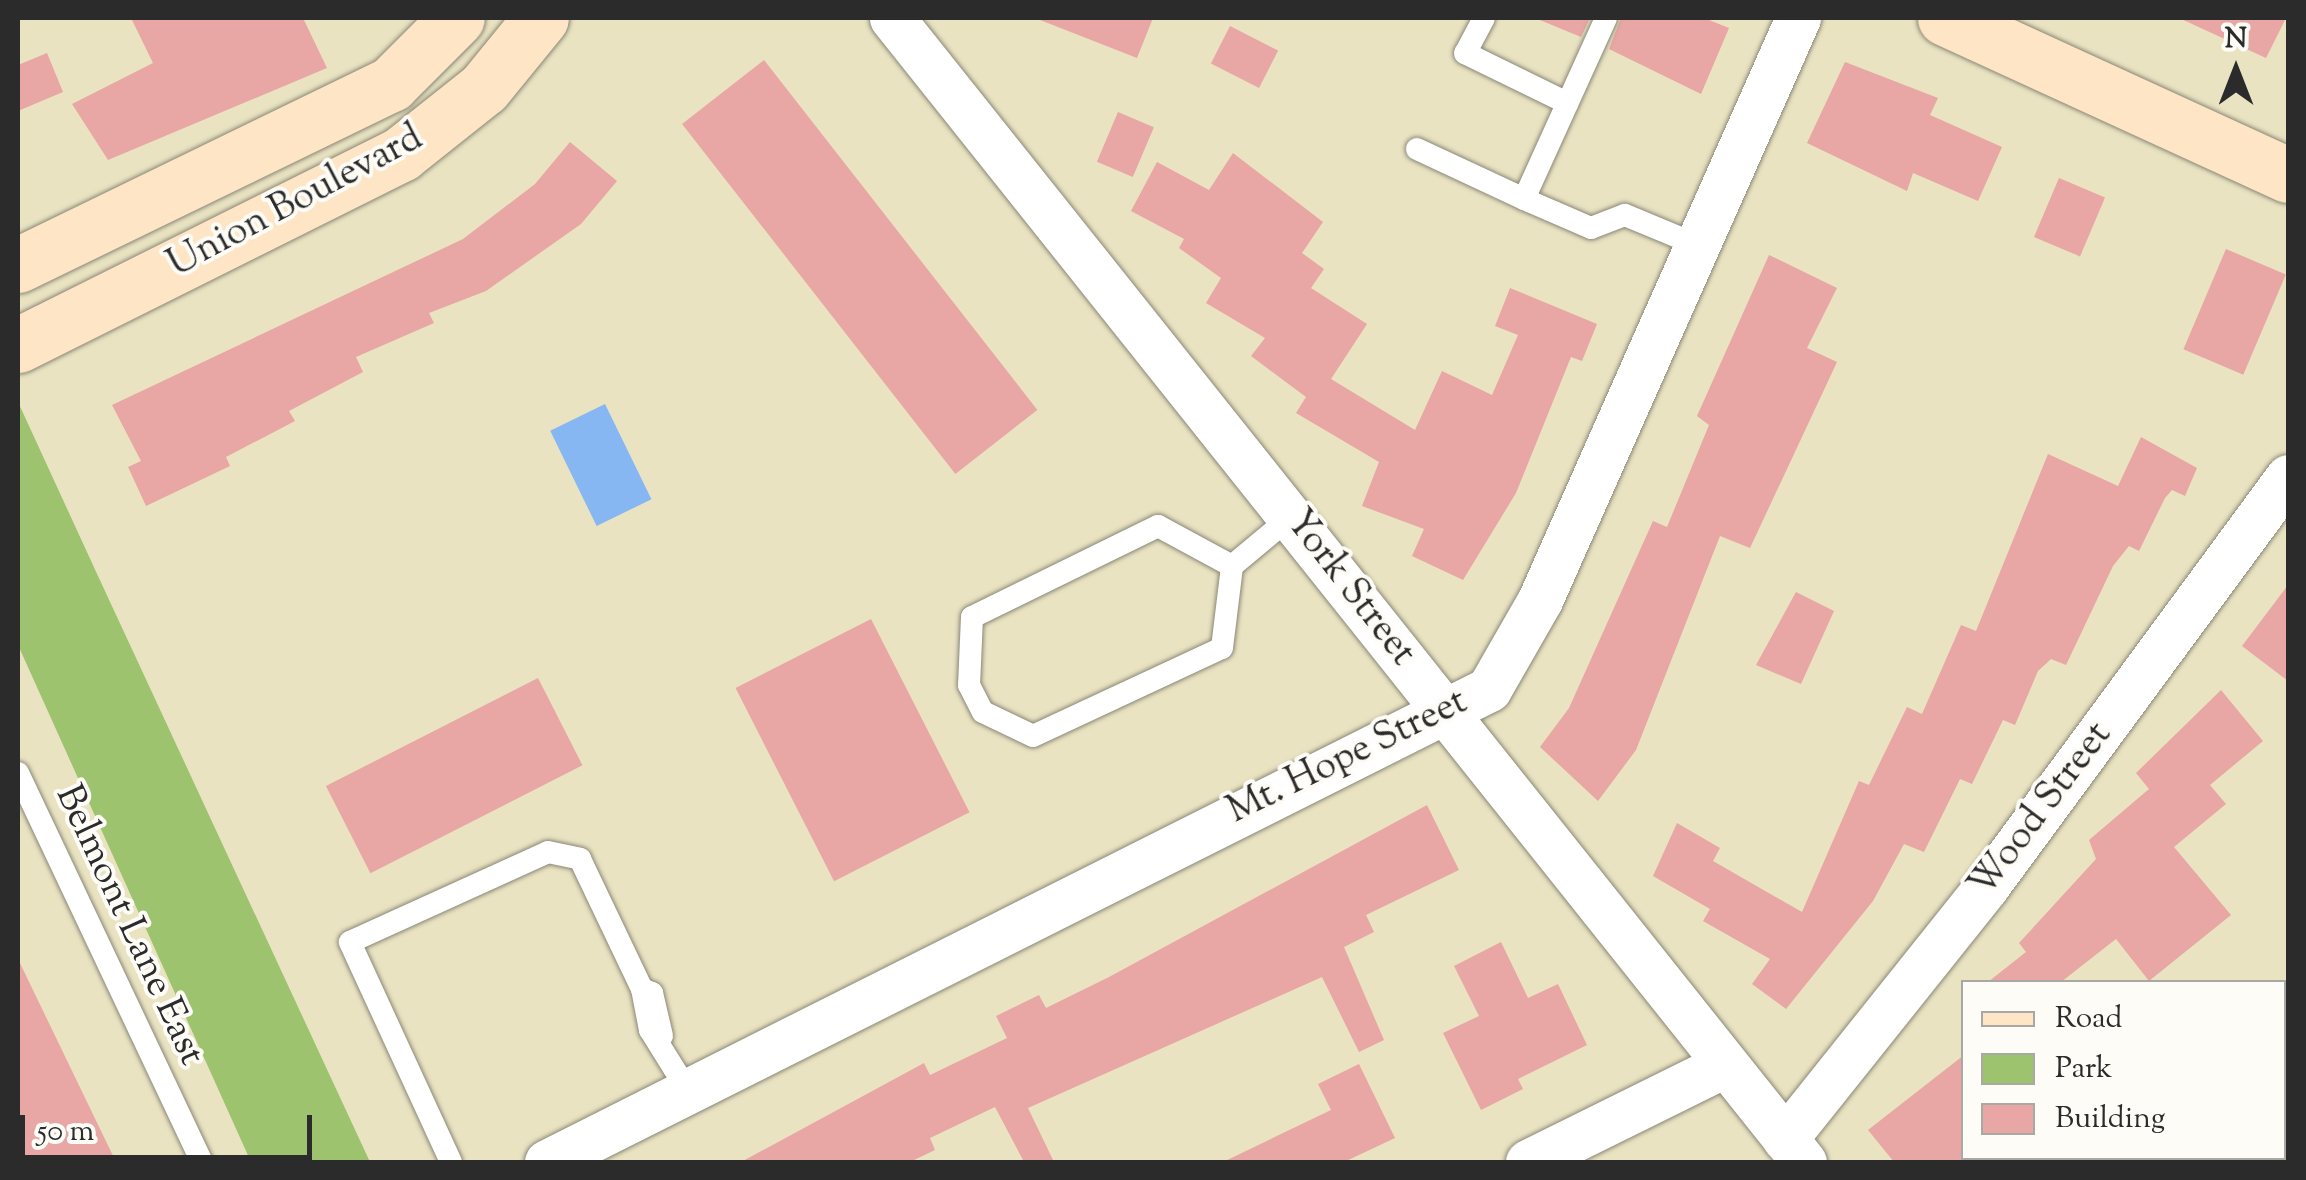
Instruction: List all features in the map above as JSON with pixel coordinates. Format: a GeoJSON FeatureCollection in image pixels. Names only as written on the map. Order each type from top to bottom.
{"type":"FeatureCollection","features":[{"type":"Feature","properties":{"kind":"street","name":"Union Boulevard"},"geometry":{"type":"LineString","coordinates":[[18,265],[391,84],[457,18]]}},
{"type":"Feature","properties":{"kind":"street","name":"York Street"},"geometry":{"type":"LineString","coordinates":[[892,18],[1795,1151]]}},
{"type":"Feature","properties":{"kind":"street","name":"Mt. Hope Street"},"geometry":{"type":"LineString","coordinates":[[547,1162],[1488,689],[1519,644],[1798,18]]}},
{"type":"Feature","properties":{"kind":"street"},"geometry":{"type":"LineString","coordinates":[[1945,18],[2288,175]]}},
{"type":"Feature","properties":{"kind":"street","name":"Union Boulevard"},"geometry":{"type":"LineString","coordinates":[[18,344],[401,154],[484,88],[537,19]]}},
{"type":"Feature","properties":{"kind":"street","name":"Wood Street"},"geometry":{"type":"LineString","coordinates":[[1795,1151],[2288,477]]}},
{"type":"Feature","properties":{"kind":"street"},"geometry":{"type":"LineString","coordinates":[[1528,1162],[1724,1065]]}},
{"type":"Feature","properties":{"kind":"lane"},"geometry":{"type":"LineString","coordinates":[[1484,18],[1465,53],[1567,103]]}},
{"type":"Feature","properties":{"kind":"lane"},"geometry":{"type":"LineString","coordinates":[[1524,199],[1606,18]]}},
{"type":"Feature","properties":{"kind":"lane"},"geometry":{"type":"LineString","coordinates":[[1417,149],[1591,228],[1625,215],[1697,245]]}},
{"type":"Feature","properties":{"kind":"lane"},"geometry":{"type":"LineString","coordinates":[[1232,566],[1158,526],[972,616],[969,686],[983,712],[1033,736],[1222,648],[1232,566],[1292,516]]}},
{"type":"Feature","properties":{"kind":"lane","name":"Belmont Lane East"},"geometry":{"type":"LineString","coordinates":[[18,773],[202,1162]]}},
{"type":"Feature","properties":{"kind":"lane"},"geometry":{"type":"LineString","coordinates":[[451,1162],[350,942],[548,852],[580,860],[642,990],[652,993],[662,1036],[688,1091]]}},
{"type":"Feature","properties":{"kind":"green space"},"geometry":{"type":"Polygon","coordinates":[[[18,402],[370,1162],[251,1162],[18,645],[18,402]]]}},
{"type":"Feature","properties":{"kind":"water"},"geometry":{"type":"Polygon","coordinates":[[[605,404],[651,499],[597,526],[550,431],[605,404]]]}},
{"type":"Feature","properties":{"kind":"building"},"geometry":{"type":"Polygon","coordinates":[[[131,18],[303,18],[327,68],[108,160],[72,104],[153,63],[131,18]]]}},
{"type":"Feature","properties":{"kind":"building"},"geometry":{"type":"Polygon","coordinates":[[[1035,18],[1153,18],[1137,58],[1035,18]]]}},
{"type":"Feature","properties":{"kind":"building"},"geometry":{"type":"Polygon","coordinates":[[[1535,18],[1590,18],[1581,37],[1535,18]]]}},
{"type":"Feature","properties":{"kind":"building"},"geometry":{"type":"Polygon","coordinates":[[[1621,18],[1704,18],[1729,28],[1701,94],[1609,49],[1621,18]]]}},
{"type":"Feature","properties":{"kind":"building"},"geometry":{"type":"Polygon","coordinates":[[[2179,18],[2286,18],[2266,58],[2179,18]]]}},
{"type":"Feature","properties":{"kind":"building"},"geometry":{"type":"Polygon","coordinates":[[[1230,26],[1278,51],[1259,88],[1211,63],[1230,26]]]}},
{"type":"Feature","properties":{"kind":"building"},"geometry":{"type":"Polygon","coordinates":[[[47,53],[63,92],[18,111],[18,65],[47,53]]]}},
{"type":"Feature","properties":{"kind":"building"},"geometry":{"type":"Polygon","coordinates":[[[764,60],[1037,410],[955,474],[682,124],[764,60]]]}},
{"type":"Feature","properties":{"kind":"building"},"geometry":{"type":"Polygon","coordinates":[[[1845,62],[1938,98],[1930,115],[2002,147],[1978,201],[1913,173],[1907,191],[1807,143],[1845,62]]]}},
{"type":"Feature","properties":{"kind":"building"},"geometry":{"type":"Polygon","coordinates":[[[1118,112],[1154,127],[1133,177],[1097,162],[1118,112]]]}},
{"type":"Feature","properties":{"kind":"building"},"geometry":{"type":"Polygon","coordinates":[[[570,142],[617,181],[581,224],[486,291],[429,313],[434,323],[356,357],[363,372],[289,411],[295,421],[226,457],[230,466],[146,506],[128,467],[141,461],[112,405],[463,239],[535,184],[570,142]]]}},
{"type":"Feature","properties":{"kind":"building"},"geometry":{"type":"Polygon","coordinates":[[[1233,153],[1323,222],[1302,253],[1324,269],[1311,288],[1367,324],[1331,379],[1415,430],[1442,371],[1492,395],[1518,335],[1495,326],[1510,288],[1597,324],[1582,361],[1571,357],[1516,493],[1463,580],[1412,556],[1424,529],[1362,506],[1379,462],[1296,413],[1306,397],[1251,356],[1265,338],[1206,303],[1221,278],[1179,248],[1184,239],[1131,211],[1157,162],[1209,190],[1233,153]]]}},
{"type":"Feature","properties":{"kind":"building"},"geometry":{"type":"Polygon","coordinates":[[[2059,178],[2105,198],[2080,256],[2034,237],[2059,178]]]}},
{"type":"Feature","properties":{"kind":"building"},"geometry":{"type":"Polygon","coordinates":[[[2226,249],[2286,274],[2243,375],[2183,349],[2226,249]]]}},
{"type":"Feature","properties":{"kind":"building"},"geometry":{"type":"Polygon","coordinates":[[[1769,255],[1837,288],[1807,348],[1837,362],[1750,548],[1720,536],[1636,750],[1598,801],[1540,747],[1569,708],[1653,521],[1667,527],[1709,425],[1697,416],[1769,255]]]}},
{"type":"Feature","properties":{"kind":"building"},"geometry":{"type":"Polygon","coordinates":[[[2141,437],[2197,468],[2185,496],[2172,490],[2165,498],[2139,551],[2129,546],[2113,566],[2066,665],[2051,659],[2038,671],[2015,725],[2003,720],[1972,784],[1960,779],[1924,852],[1904,844],[1873,901],[1786,1009],[1752,984],[1770,959],[1703,921],[1710,909],[1653,876],[1677,823],[1720,848],[1713,861],[1802,912],[1859,781],[1869,785],[1907,707],[1922,714],[1961,625],[1976,631],[2048,454],[2118,486],[2141,437]]]}},
{"type":"Feature","properties":{"kind":"building"},"geometry":{"type":"Polygon","coordinates":[[[2288,585],[2288,681],[2242,646],[2288,585]]]}},
{"type":"Feature","properties":{"kind":"building"},"geometry":{"type":"Polygon","coordinates":[[[1796,592],[1834,611],[1801,684],[1756,665],[1796,592]]]}},
{"type":"Feature","properties":{"kind":"building"},"geometry":{"type":"Polygon","coordinates":[[[871,619],[970,812],[834,881],[736,688],[871,619]]]}},
{"type":"Feature","properties":{"kind":"building"},"geometry":{"type":"Polygon","coordinates":[[[538,678],[582,765],[370,873],[326,786],[538,678]]]}},
{"type":"Feature","properties":{"kind":"building"},"geometry":{"type":"Polygon","coordinates":[[[2221,690],[2263,741],[2210,785],[2226,804],[2174,847],[2231,915],[2150,980],[2116,939],[2064,980],[1991,980],[2026,952],[2019,943],[2096,859],[2089,840],[2149,789],[2136,773],[2221,690]]]}},
{"type":"Feature","properties":{"kind":"building"},"geometry":{"type":"Polygon","coordinates":[[[1427,805],[1459,870],[1366,915],[1374,932],[1344,947],[1384,1040],[1359,1052],[1322,977],[1028,1108],[1054,1162],[1024,1162],[995,1107],[930,1138],[935,1150],[910,1162],[741,1162],[924,1063],[930,1075],[1007,1038],[996,1016],[1039,995],[1046,1008],[1427,805]]]}},
{"type":"Feature","properties":{"kind":"building"},"geometry":{"type":"Polygon","coordinates":[[[1501,942],[1528,998],[1558,984],[1587,1045],[1518,1079],[1523,1089],[1481,1110],[1443,1033],[1479,1016],[1454,966],[1501,942]]]}},
{"type":"Feature","properties":{"kind":"building"},"geometry":{"type":"Polygon","coordinates":[[[18,959],[116,1162],[18,1162],[18,959]]]}},
{"type":"Feature","properties":{"kind":"building"},"geometry":{"type":"Polygon","coordinates":[[[1961,1057],[1964,1162],[1894,1162],[1868,1130],[1961,1057]]]}},
{"type":"Feature","properties":{"kind":"building"},"geometry":{"type":"Polygon","coordinates":[[[1359,1064],[1395,1138],[1344,1162],[1223,1162],[1331,1110],[1318,1084],[1359,1064]]]}}]}
